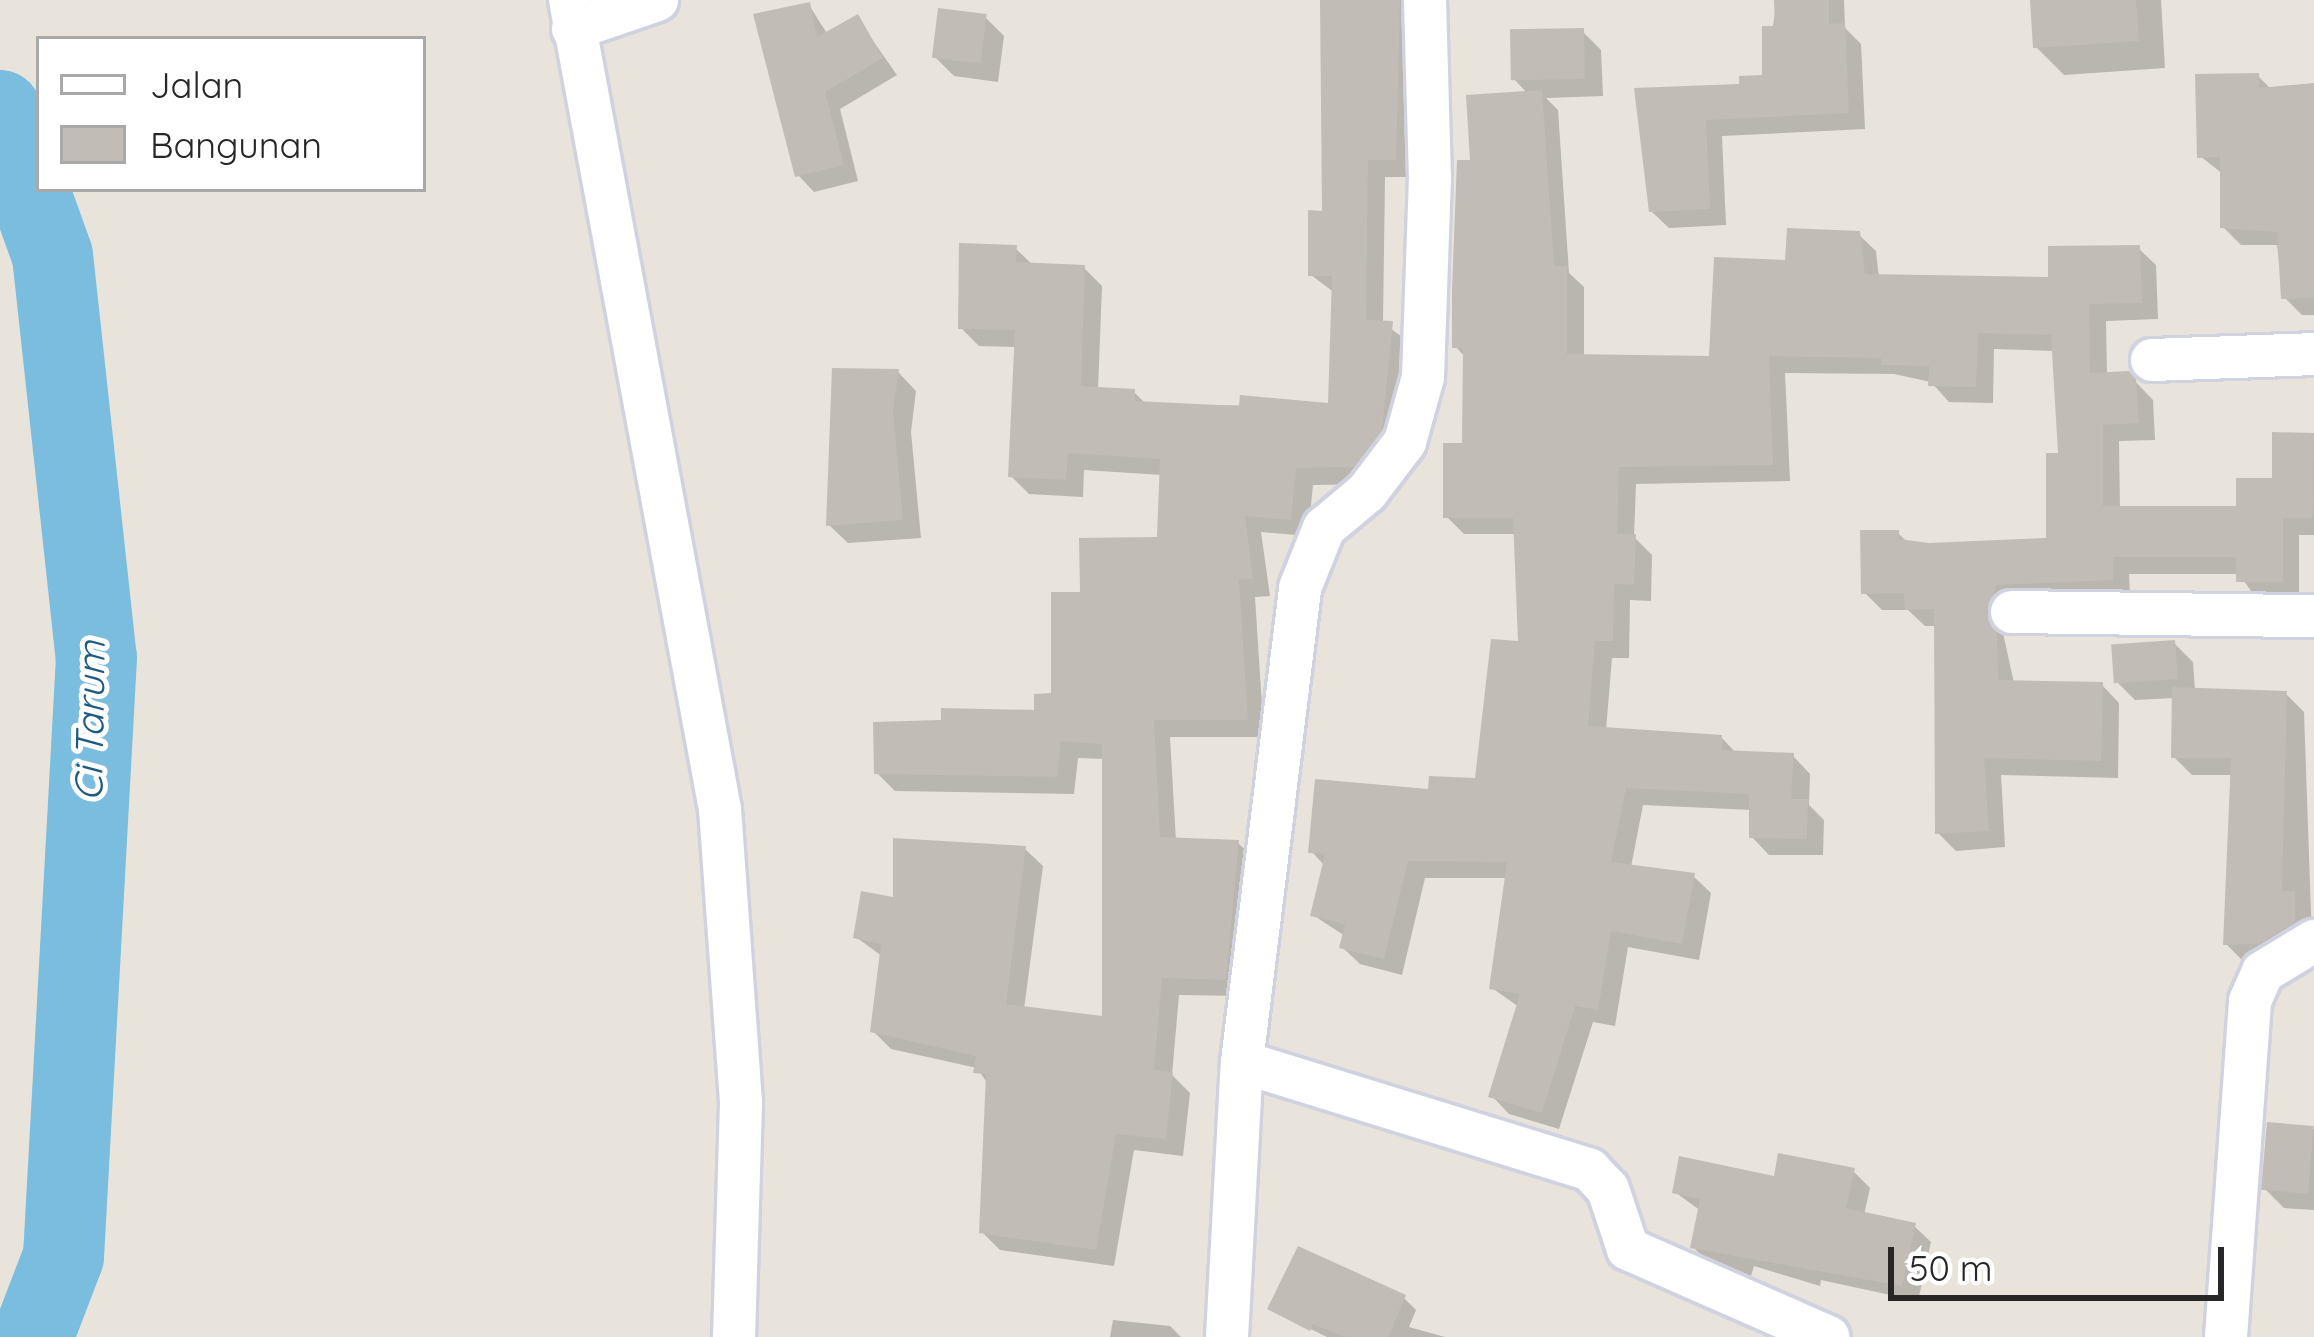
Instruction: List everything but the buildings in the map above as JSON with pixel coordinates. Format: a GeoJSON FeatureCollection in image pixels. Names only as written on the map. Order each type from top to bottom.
{"type":"FeatureCollection","features":[{"type":"Feature","properties":{"kind":"street"},"geometry":{"type":"LineString","coordinates":[[657,0],[572,14],[720,809],[741,1103],[734,1337]]}},
{"type":"Feature","properties":{"kind":"street"},"geometry":{"type":"LineString","coordinates":[[1227,1337],[1242,1062],[1306,561],[1324,528],[1366,492],[1406,442],[1423,377],[1430,179],[1425,0]]}},
{"type":"Feature","properties":{"kind":"street"},"geometry":{"type":"LineString","coordinates":[[2152,359],[2314,354]]}},
{"type":"Feature","properties":{"kind":"street"},"geometry":{"type":"LineString","coordinates":[[2012,612],[2314,616]]}},
{"type":"Feature","properties":{"kind":"street"},"geometry":{"type":"LineString","coordinates":[[2226,1337],[2250,1001],[2263,972],[2314,941]]}},
{"type":"Feature","properties":{"kind":"street"},"geometry":{"type":"LineString","coordinates":[[1242,1062],[1590,1170],[1608,1189],[1628,1249],[1828,1337]]}},
{"type":"Feature","properties":{"kind":"waterway","name":"Ci Tarum"},"geometry":{"type":"LineString","coordinates":[[0,110],[52,255],[96,657],[63,1256],[32,1337]]}}]}
